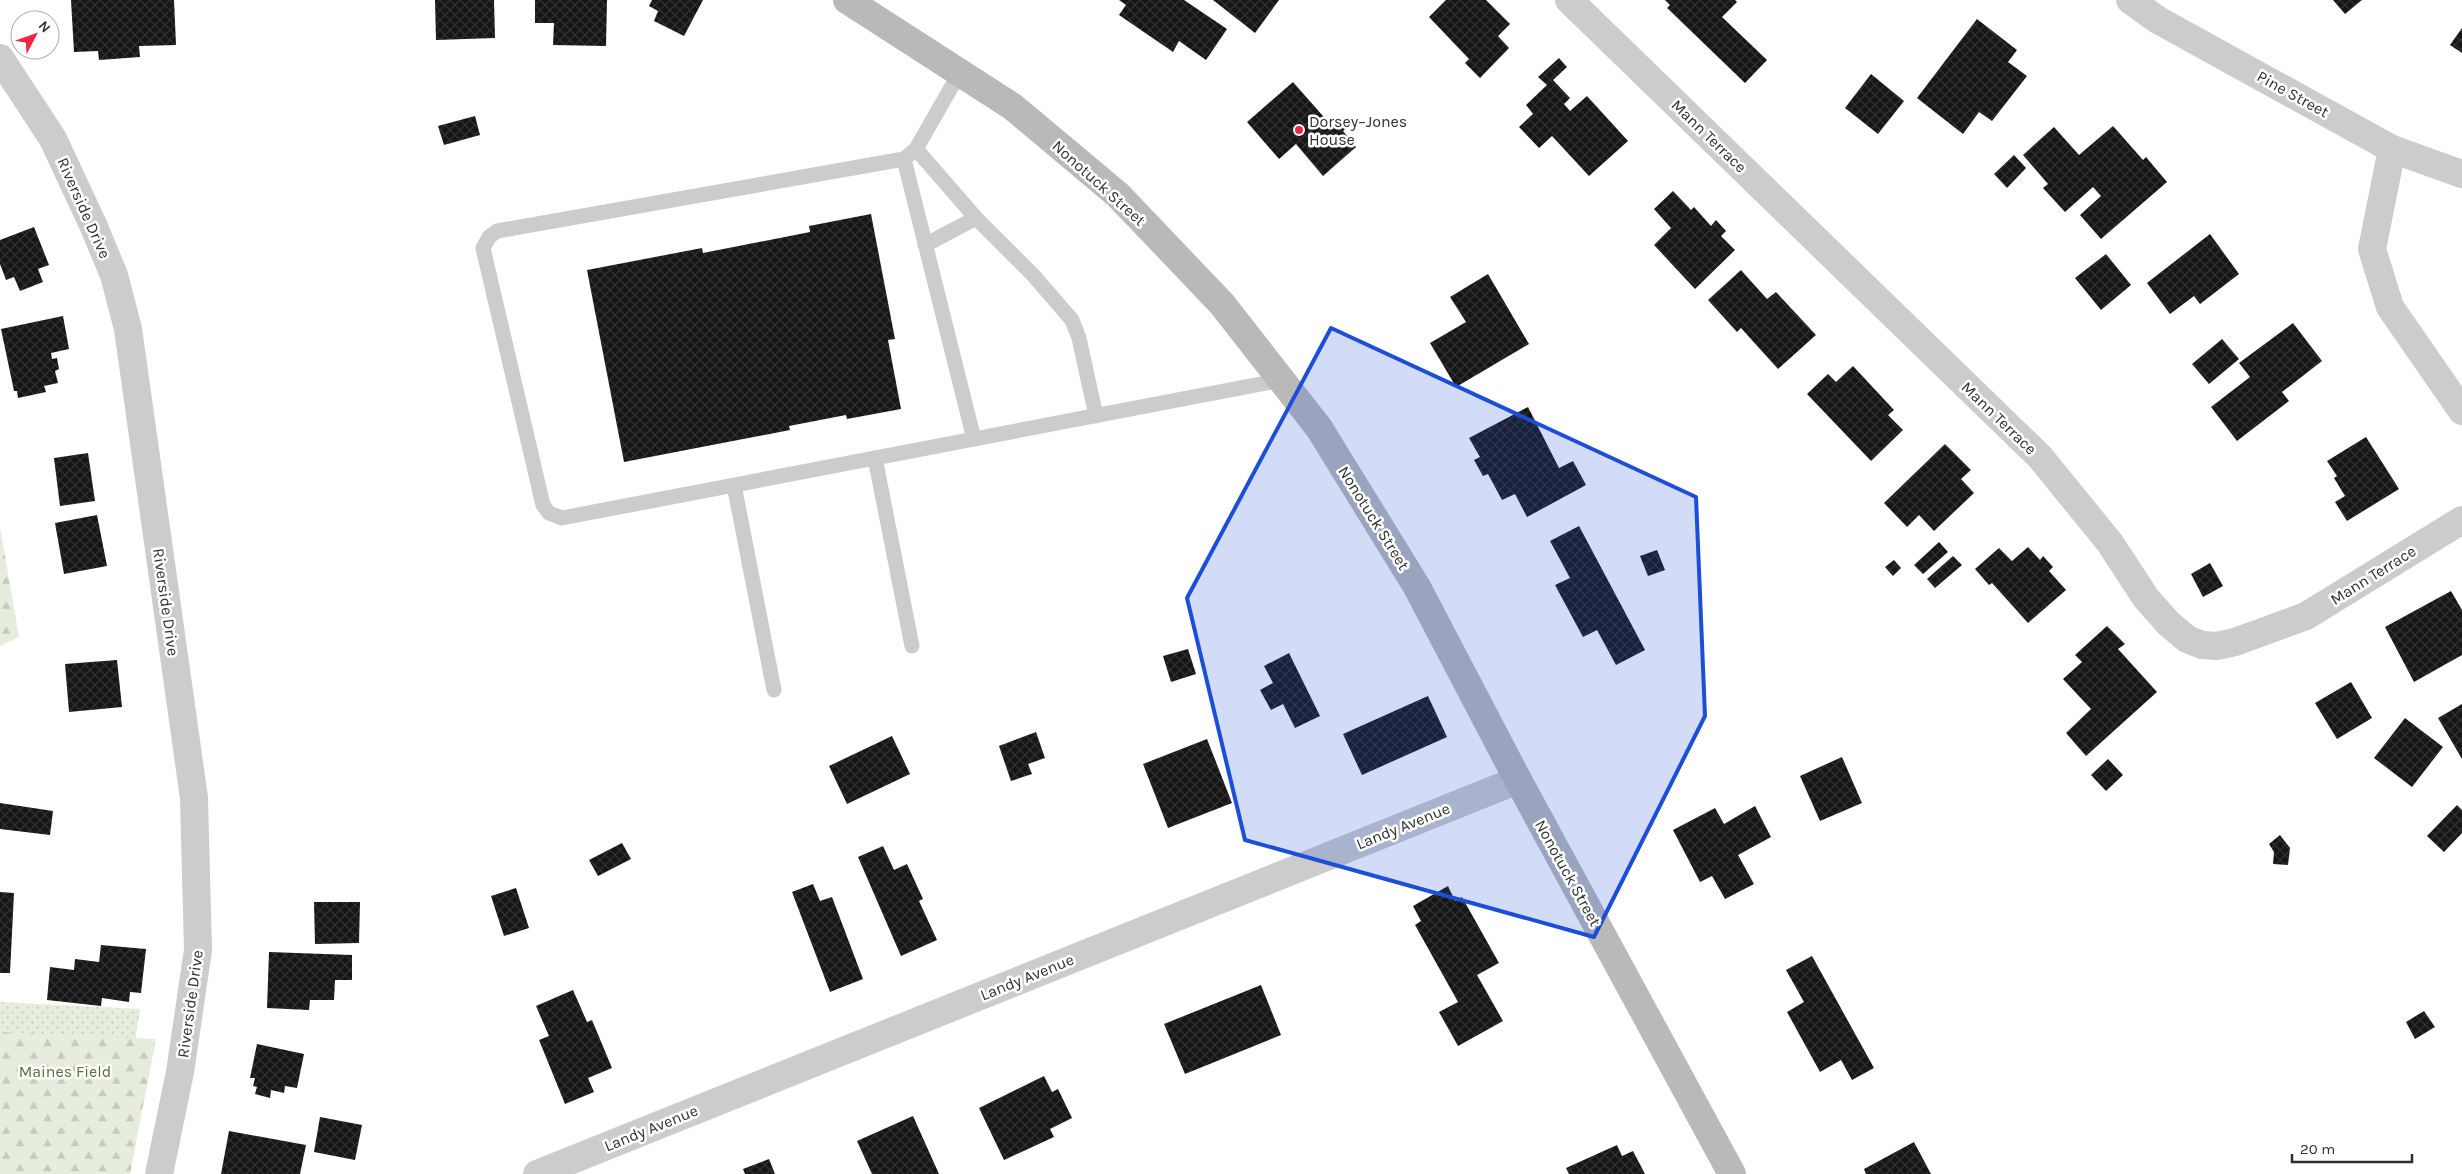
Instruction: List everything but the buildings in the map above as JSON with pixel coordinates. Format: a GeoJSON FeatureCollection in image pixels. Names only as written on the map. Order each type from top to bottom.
{"type":"FeatureCollection","features":[{"type":"Feature","properties":{"kind":"main road","name":"Nonotuck Street"},"geometry":{"type":"LineString","coordinates":[[847,0],[1013,107],[1118,195],[1222,304],[1282,380],[1318,428],[1417,587],[1518,780],[1732,1174]]}},
{"type":"Feature","properties":{"kind":"street","name":"Mann Terrace"},"geometry":{"type":"LineString","coordinates":[[1569,0],[2040,457],[2110,543],[2146,598],[2187,639],[2202,645],[2217,646],[2235,642],[2306,616],[2462,520]]}},
{"type":"Feature","properties":{"kind":"street","name":"Pine Street"},"geometry":{"type":"LineString","coordinates":[[2130,0],[2158,20],[2392,149],[2462,174]]}},
{"type":"Feature","properties":{"kind":"street","name":"Riverside Drive"},"geometry":{"type":"LineString","coordinates":[[0,58],[53,139],[94,227],[114,276],[128,329],[194,808],[198,950],[180,1072],[159,1174]]}},
{"type":"Feature","properties":{"kind":"street"},"geometry":{"type":"LineString","coordinates":[[2392,149],[2372,249],[2390,307],[2462,411]]}},
{"type":"Feature","properties":{"kind":"street","name":"Landy Avenue"},"geometry":{"type":"LineString","coordinates":[[537,1174],[1518,780]]}},
{"type":"Feature","properties":{"kind":"lane"},"geometry":{"type":"LineString","coordinates":[[960,72],[916,149],[904,159],[497,231],[483,248],[543,505],[549,512],[562,518],[1282,380]]}},
{"type":"Feature","properties":{"kind":"lane"},"geometry":{"type":"LineString","coordinates":[[916,149],[976,218],[1034,276],[1072,320],[1079,338],[1096,416]]}},
{"type":"Feature","properties":{"kind":"lane"},"geometry":{"type":"LineString","coordinates":[[904,159],[974,438]]}},
{"type":"Feature","properties":{"kind":"lane"},"geometry":{"type":"LineString","coordinates":[[925,245],[976,218]]}},
{"type":"Feature","properties":{"kind":"lane"},"geometry":{"type":"LineString","coordinates":[[875,458],[912,646]]}},
{"type":"Feature","properties":{"kind":"lane"},"geometry":{"type":"LineString","coordinates":[[734,485],[774,690]]}},
{"type":"Feature","properties":{"kind":"highlighted area"},"geometry":{"type":"Polygon","coordinates":[[[1331,328],[1696,497],[1705,716],[1594,937],[1245,840],[1187,598],[1331,328]]]}},
{"type":"Feature","properties":{"kind":"green space"},"geometry":{"type":"Polygon","coordinates":[[[0,527],[19,637],[0,646],[0,527]]]}},
{"type":"Feature","properties":{"kind":"green space","name":"Maines Field"},"geometry":{"type":"Polygon","coordinates":[[[0,1002],[140,1009],[115,1174],[0,1174],[0,1002]]]}},
{"type":"Feature","properties":{"kind":"green space","name":"Maines Field"},"geometry":{"type":"Polygon","coordinates":[[[0,1032],[156,1039],[130,1174],[0,1174],[0,1032]]]}},
{"type":"Feature","properties":{"kind":"place","name":"Dorsey–Jones House"},"geometry":{"type":"Point","coordinates":[1299,130]}}]}
